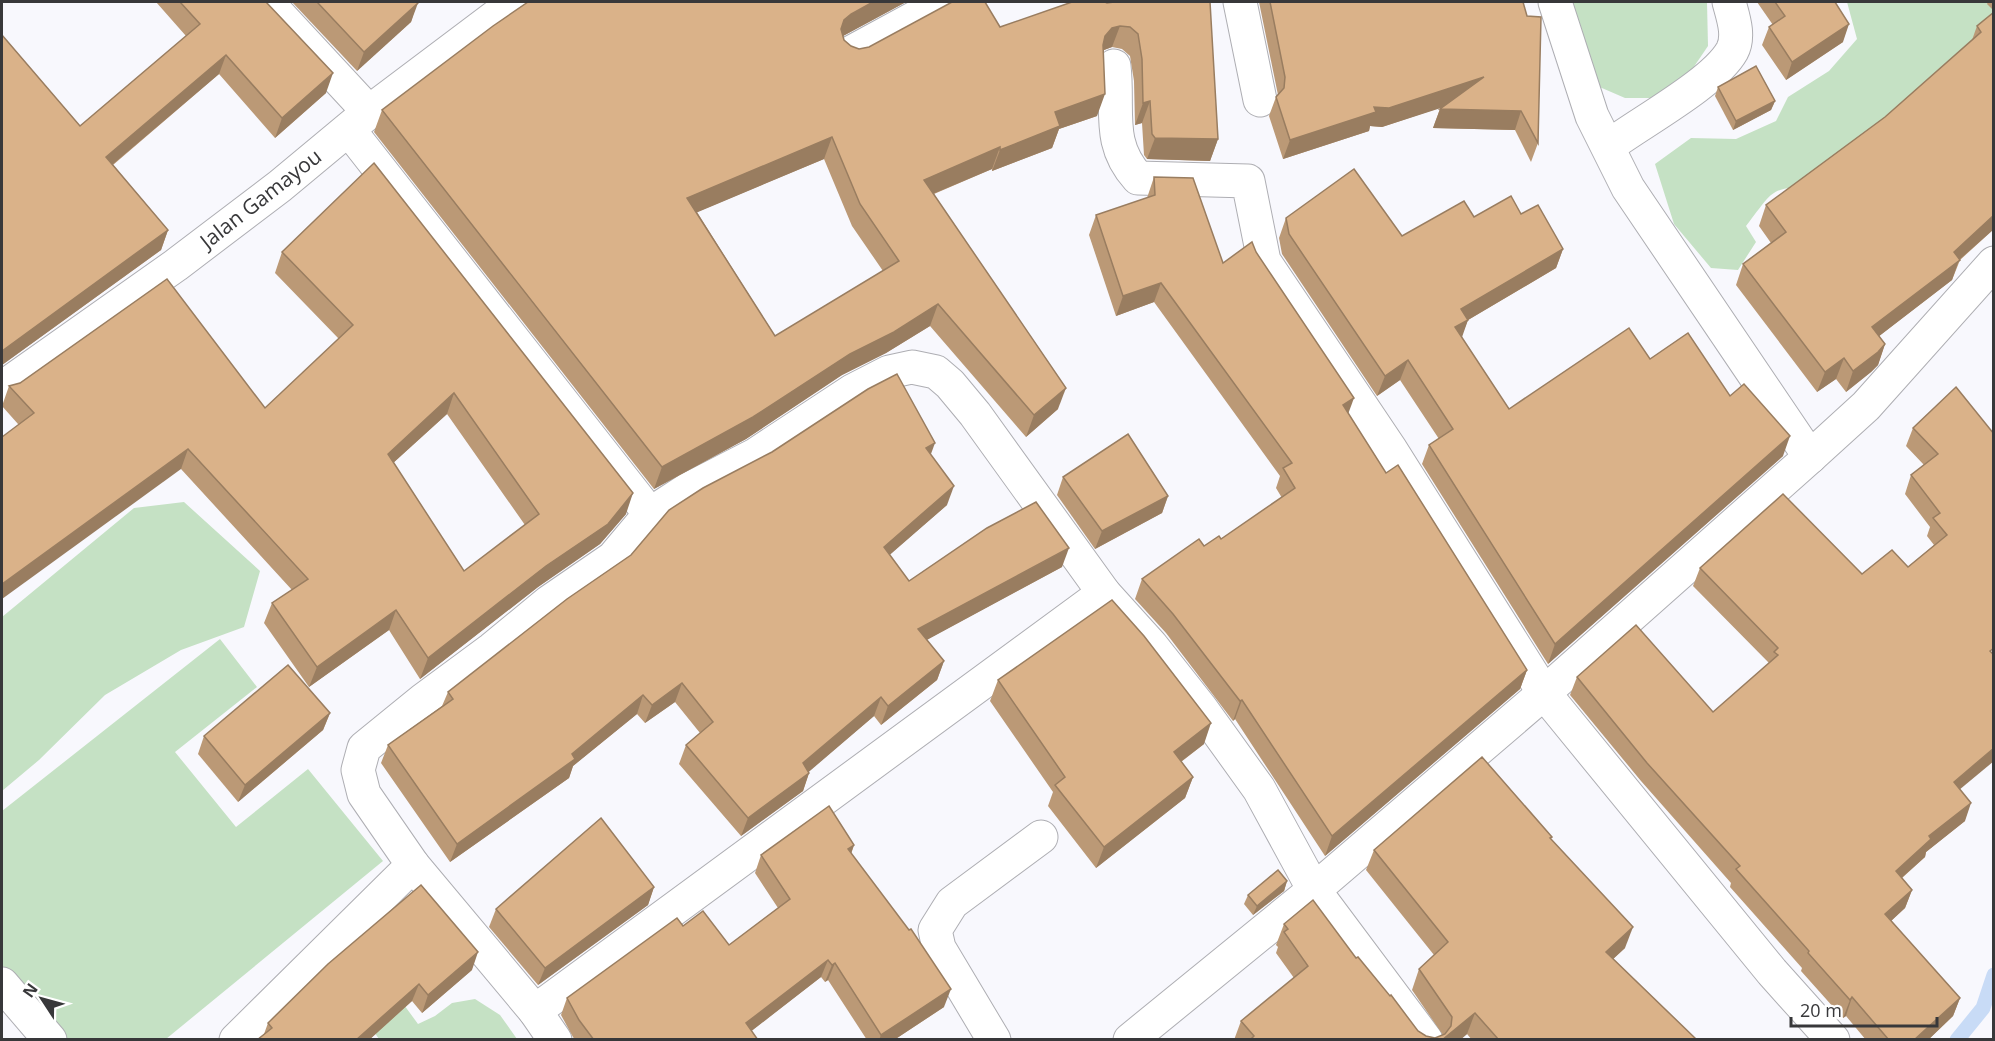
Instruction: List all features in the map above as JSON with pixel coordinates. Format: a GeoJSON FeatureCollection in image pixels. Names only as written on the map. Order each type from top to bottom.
{"type":"FeatureCollection","features":[{"type":"Feature","properties":{"kind":"street"},"geometry":{"type":"LineString","coordinates":[[267,2],[359,121],[650,514]]}},
{"type":"Feature","properties":{"kind":"street","name":"Jalan Gamayou"},"geometry":{"type":"LineString","coordinates":[[2,388],[176,265],[515,2]]}},
{"type":"Feature","properties":{"kind":"street"},"geometry":{"type":"LineString","coordinates":[[852,52],[944,2]]}},
{"type":"Feature","properties":{"kind":"street"},"geometry":{"type":"LineString","coordinates":[[1240,2],[1260,100]]}},
{"type":"Feature","properties":{"kind":"street"},"geometry":{"type":"LineString","coordinates":[[1555,2],[1592,116],[1628,188],[1810,457]]}},
{"type":"Feature","properties":{"kind":"street"},"geometry":{"type":"LineString","coordinates":[[1609,146],[1715,71],[1733,49],[1736,27],[1729,2]]}},
{"type":"Feature","properties":{"kind":"street"},"geometry":{"type":"LineString","coordinates":[[1114,66],[1117,104],[1115,129],[1124,163],[1138,178],[1248,181],[1264,261],[1391,450],[1544,693],[1772,972],[1833,1040]]}},
{"type":"Feature","properties":{"kind":"street"},"geometry":{"type":"LineString","coordinates":[[1130,1040],[1314,890],[1544,693],[1810,457],[1874,398],[1994,263]]}},
{"type":"Feature","properties":{"kind":"street"},"geometry":{"type":"LineString","coordinates":[[555,1040],[535,1011],[413,865],[364,794],[358,770],[364,748],[549,602],[613,558],[650,514],[687,490],[755,454],[852,391],[889,372],[912,367],[936,372],[950,384],[975,414],[1104,593],[1200,707],[1259,789],[1314,890],[1426,1040]]}},
{"type":"Feature","properties":{"kind":"street"},"geometry":{"type":"LineString","coordinates":[[535,1011],[1104,593]]}},
{"type":"Feature","properties":{"kind":"street"},"geometry":{"type":"LineString","coordinates":[[994,1040],[939,948],[935,930],[952,903],[1041,837]]}},
{"type":"Feature","properties":{"kind":"street"},"geometry":{"type":"LineString","coordinates":[[236,1040],[413,865]]}},
{"type":"Feature","properties":{"kind":"street"},"geometry":{"type":"LineString","coordinates":[[2,984],[50,1040]]}},
{"type":"Feature","properties":{"kind":"green space"},"geometry":{"type":"Polygon","coordinates":[[[1555,2],[1707,2],[1708,46],[1689,74],[1661,98],[1625,98],[1581,79],[1555,2]]]}},
{"type":"Feature","properties":{"kind":"green space"},"geometry":{"type":"Polygon","coordinates":[[[1847,2],[1993,2],[1993,30],[1817,186],[1789,188],[1774,193],[1768,198],[1746,226],[1756,242],[1738,270],[1711,268],[1674,224],[1655,164],[1691,138],[1736,139],[1776,121],[1788,97],[1829,71],[1857,39],[1847,2]]]}},
{"type":"Feature","properties":{"kind":"green space"},"geometry":{"type":"Polygon","coordinates":[[[184,502],[260,571],[244,627],[181,650],[105,695],[39,760],[2,791],[2,617],[134,508],[184,502]]]}},
{"type":"Feature","properties":{"kind":"green space"},"geometry":{"type":"Polygon","coordinates":[[[220,639],[257,687],[175,752],[236,827],[308,769],[383,861],[166,1039],[62,1039],[2,965],[2,811],[220,639]]]}},
{"type":"Feature","properties":{"kind":"green space"},"geometry":{"type":"Polygon","coordinates":[[[399,998],[418,1024],[435,1016],[452,1003],[475,999],[500,1015],[517,1039],[379,1039],[361,1013],[399,998]]]}},
{"type":"Feature","properties":{"kind":"building"},"geometry":{"type":"Polygon","coordinates":[[[180,2],[266,2],[333,73],[282,118],[226,55],[106,157],[168,230],[2,351],[2,35],[80,126],[200,24],[180,2]]]}},
{"type":"Feature","properties":{"kind":"building"},"geometry":{"type":"Polygon","coordinates":[[[317,2],[417,2],[418,3],[364,52],[317,2]]]}},
{"type":"Feature","properties":{"kind":"building"},"geometry":{"type":"Polygon","coordinates":[[[528,2],[873,2],[851,14],[844,20],[841,29],[844,40],[859,49],[869,47],[952,2],[985,2],[1000,27],[1072,2],[1210,2],[1218,139],[1155,138],[1152,134],[1150,101],[1143,103],[1142,59],[1138,34],[1130,27],[1112,28],[1105,36],[1103,45],[1105,94],[1055,112],[1060,126],[1000,150],[1000,147],[924,180],[1066,388],[1034,415],[938,304],[894,332],[850,354],[753,417],[662,467],[382,110],[528,2]],[[832,137],[687,198],[775,336],[899,261],[860,204],[832,137]]]}},
{"type":"Feature","properties":{"kind":"building"},"geometry":{"type":"Polygon","coordinates":[[[1270,2],[1523,2],[1527,16],[1541,17],[1538,143],[1521,111],[1440,109],[1484,77],[1389,108],[1374,107],[1376,112],[1290,140],[1276,97],[1284,88],[1285,77],[1270,2]]]}},
{"type":"Feature","properties":{"kind":"building"},"geometry":{"type":"Polygon","coordinates":[[[1775,2],[1835,2],[1849,24],[1792,62],[1769,27],[1785,16],[1775,2]]]}},
{"type":"Feature","properties":{"kind":"building"},"geometry":{"type":"Polygon","coordinates":[[[1994,12],[1994,215],[1954,252],[1960,260],[1872,327],[1885,344],[1878,352],[1853,371],[1844,358],[1825,372],[1743,264],[1786,232],[1766,205],[1885,117],[1981,32],[1977,26],[1994,12]]]}},
{"type":"Feature","properties":{"kind":"building"},"geometry":{"type":"Polygon","coordinates":[[[1756,66],[1775,101],[1736,121],[1718,87],[1756,66]]]}},
{"type":"Feature","properties":{"kind":"building"},"geometry":{"type":"Polygon","coordinates":[[[374,163],[633,493],[608,524],[546,566],[428,658],[396,610],[317,667],[272,603],[308,579],[188,449],[2,584],[2,437],[34,413],[9,386],[20,383],[167,279],[265,408],[353,325],[282,252],[374,163]],[[454,393],[388,454],[464,571],[539,514],[454,393]]]}},
{"type":"Feature","properties":{"kind":"building"},"geometry":{"type":"Polygon","coordinates":[[[1354,169],[1402,236],[1464,201],[1474,217],[1511,196],[1521,214],[1538,205],[1563,249],[1461,309],[1468,320],[1455,327],[1509,409],[1629,328],[1650,359],[1688,333],[1730,396],[1744,384],[1790,436],[1555,644],[1429,445],[1453,429],[1408,360],[1385,376],[1289,234],[1286,218],[1354,169]]]}},
{"type":"Feature","properties":{"kind":"building"},"geometry":{"type":"Polygon","coordinates":[[[1154,177],[1193,178],[1223,263],[1252,242],[1256,252],[1354,398],[1343,405],[1386,473],[1398,465],[1527,670],[1332,836],[1242,700],[1240,701],[1173,614],[1142,579],[1199,539],[1204,546],[1219,536],[1221,539],[1295,488],[1283,468],[1292,463],[1161,283],[1123,296],[1096,215],[1155,195],[1154,177]]]}},
{"type":"Feature","properties":{"kind":"building"},"geometry":{"type":"Polygon","coordinates":[[[897,374],[935,443],[926,448],[954,486],[884,547],[909,581],[987,528],[1036,502],[1069,548],[918,629],[944,661],[888,706],[881,697],[803,763],[809,773],[748,818],[686,745],[713,722],[682,683],[652,705],[643,695],[572,754],[575,759],[457,844],[388,745],[453,699],[448,692],[567,599],[631,555],[669,510],[703,488],[772,452],[868,389],[897,374]]]}},
{"type":"Feature","properties":{"kind":"building"},"geometry":{"type":"Polygon","coordinates":[[[1956,387],[1994,434],[1994,648],[1990,651],[1994,655],[1994,748],[1954,782],[1971,803],[1929,836],[1931,839],[1896,871],[1912,890],[1885,914],[1960,998],[1914,1040],[1889,1040],[1852,997],[1850,1000],[1808,953],[1809,951],[1736,869],[1740,866],[1647,763],[1577,677],[1636,625],[1713,712],[1778,655],[1774,652],[1778,648],[1700,568],[1783,494],[1862,574],[1892,550],[1908,567],[1947,535],[1933,518],[1940,513],[1911,475],[1938,454],[1913,428],[1956,387]]]}},
{"type":"Feature","properties":{"kind":"building"},"geometry":{"type":"Polygon","coordinates":[[[1128,434],[1168,496],[1102,531],[1063,477],[1128,434]]]}},
{"type":"Feature","properties":{"kind":"building"},"geometry":{"type":"Polygon","coordinates":[[[1112,600],[1144,636],[1211,723],[1174,752],[1193,777],[1104,847],[1055,785],[1065,777],[998,680],[1112,600]]]}},
{"type":"Feature","properties":{"kind":"building"},"geometry":{"type":"Polygon","coordinates":[[[288,665],[330,713],[245,785],[204,736],[288,665]]]}},
{"type":"Feature","properties":{"kind":"building"},"geometry":{"type":"Polygon","coordinates":[[[1482,757],[1552,837],[1550,838],[1633,927],[1606,952],[1697,1040],[1499,1040],[1475,1013],[1442,1040],[1250,1040],[1254,1036],[1241,1021],[1308,966],[1284,932],[1288,929],[1284,924],[1313,900],[1356,958],[1358,957],[1391,995],[1418,1031],[1435,1038],[1445,1034],[1451,1026],[1452,1017],[1419,969],[1448,942],[1374,850],[1482,757]]]}},
{"type":"Feature","properties":{"kind":"building"},"geometry":{"type":"Polygon","coordinates":[[[829,806],[854,845],[848,849],[909,930],[911,929],[951,989],[881,1035],[835,963],[832,965],[828,960],[746,1023],[758,1040],[594,1040],[579,1020],[567,998],[677,918],[683,926],[703,911],[729,945],[790,899],[761,855],[829,806]]]}},
{"type":"Feature","properties":{"kind":"building"},"geometry":{"type":"Polygon","coordinates":[[[601,818],[654,887],[545,968],[496,909],[601,818]]]}},
{"type":"Feature","properties":{"kind":"building"},"geometry":{"type":"Polygon","coordinates":[[[1278,870],[1287,881],[1257,906],[1248,895],[1278,870]]]}},
{"type":"Feature","properties":{"kind":"building"},"geometry":{"type":"Polygon","coordinates":[[[421,885],[478,952],[428,995],[419,984],[356,1040],[257,1040],[272,1028],[268,1023],[328,964],[421,885]]]}},
{"type":"Feature","properties":{"kind":"waterway"},"geometry":{"type":"LineString","coordinates":[[1957,1040],[1983,1008],[1994,975]]}}]}
